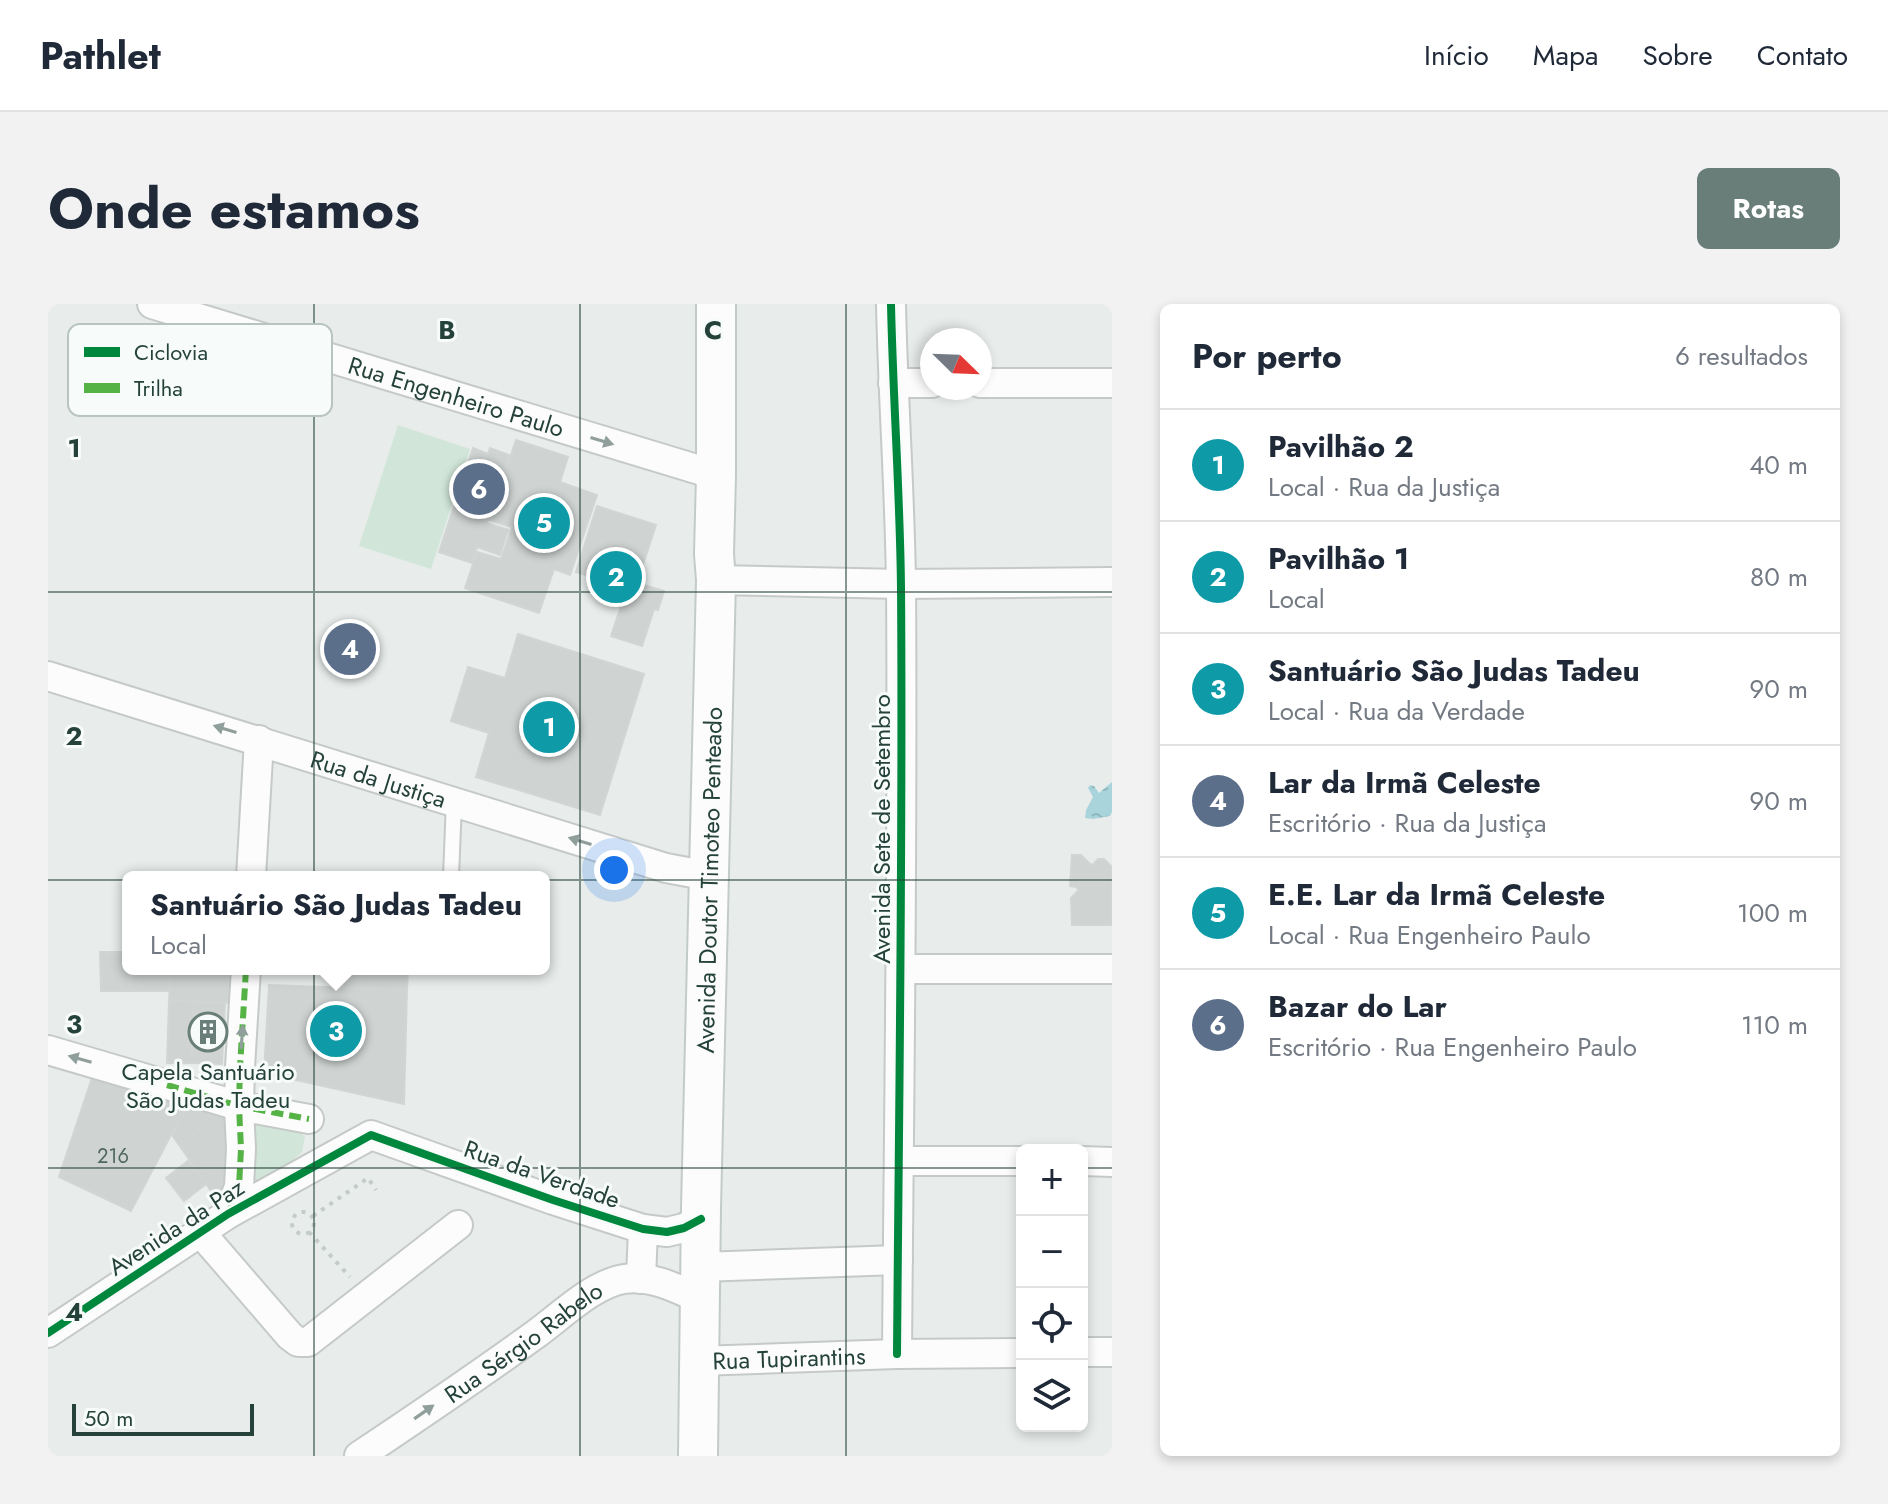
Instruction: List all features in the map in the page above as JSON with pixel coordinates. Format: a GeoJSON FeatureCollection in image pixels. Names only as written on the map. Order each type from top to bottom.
{"type":"FeatureCollection","features":[{"type":"Feature","properties":{"kind":"main road","name":"Avenida Doutor Timoteo Penteado"},"geometry":{"type":"LineString","coordinates":[[698,1456],[716,580],[716,304]]}},
{"type":"Feature","properties":{"kind":"street","name":"Rua Engenheiro Paulo"},"geometry":{"type":"LineString","coordinates":[[152,304],[218,324]]}},
{"type":"Feature","properties":{"kind":"street","name":"Avenida Sete de Setembro"},"geometry":{"type":"LineString","coordinates":[[891,304],[901,584],[897,1354]]}},
{"type":"Feature","properties":{"kind":"street","name":"Rua Engenheiro Paulo"},"geometry":{"type":"LineString","coordinates":[[332,359],[716,475]]}},
{"type":"Feature","properties":{"kind":"street"},"geometry":{"type":"LineString","coordinates":[[893,383],[920,383]]}},
{"type":"Feature","properties":{"kind":"street"},"geometry":{"type":"LineString","coordinates":[[992,383],[1112,383]]}},
{"type":"Feature","properties":{"kind":"street"},"geometry":{"type":"LineString","coordinates":[[716,580],[901,584],[1112,582]]}},
{"type":"Feature","properties":{"kind":"street","name":"Rua da Justiça"},"geometry":{"type":"LineString","coordinates":[[48,676],[666,868],[709,876]]}},
{"type":"Feature","properties":{"kind":"street"},"geometry":{"type":"LineString","coordinates":[[251,871],[259,740]]}},
{"type":"Feature","properties":{"kind":"street"},"geometry":{"type":"LineString","coordinates":[[901,969],[1112,969]]}},
{"type":"Feature","properties":{"kind":"street"},"geometry":{"type":"LineString","coordinates":[[228,1214],[239,1187],[239,1106],[246,975]]}},
{"type":"Feature","properties":{"kind":"street"},"geometry":{"type":"LineString","coordinates":[[48,1050],[239,1106],[309,1119]]}},
{"type":"Feature","properties":{"kind":"street","name":"Rua da Verdade"},"geometry":{"type":"LineString","coordinates":[[371,1135],[643,1229],[667,1232],[701,1219]]}},
{"type":"Feature","properties":{"kind":"street","name":"Avenida da Paz"},"geometry":{"type":"LineString","coordinates":[[48,1333],[228,1214],[371,1135]]}},
{"type":"Feature","properties":{"kind":"street"},"geometry":{"type":"LineString","coordinates":[[899,1161],[1016,1161]]}},
{"type":"Feature","properties":{"kind":"street"},"geometry":{"type":"LineString","coordinates":[[1088,1161],[1112,1162]]}},
{"type":"Feature","properties":{"kind":"street"},"geometry":{"type":"LineString","coordinates":[[201,1233],[290,1336],[298,1342],[308,1342],[458,1225]]}},
{"type":"Feature","properties":{"kind":"street"},"geometry":{"type":"LineString","coordinates":[[641,1279],[643,1229]]}},
{"type":"Feature","properties":{"kind":"street"},"geometry":{"type":"LineString","coordinates":[[701,1283],[898,1260]]}},
{"type":"Feature","properties":{"kind":"street","name":"Rua Sérgio Rabelo"},"geometry":{"type":"LineString","coordinates":[[359,1456],[590,1294],[625,1279],[666,1284],[701,1283]]}},
{"type":"Feature","properties":{"kind":"street"},"geometry":{"type":"LineString","coordinates":[[1088,1352],[1112,1352]]}},
{"type":"Feature","properties":{"kind":"street","name":"Rua Tupirantins"},"geometry":{"type":"LineString","coordinates":[[699,1361],[1016,1353]]}},
{"type":"Feature","properties":{"kind":"lane"},"geometry":{"type":"LineString","coordinates":[[451,871],[454,801]]}},
{"type":"Feature","properties":{"kind":"path"},"geometry":{"type":"LineString","coordinates":[[313,1216],[368,1178],[376,1190]]}},
{"type":"Feature","properties":{"kind":"path"},"geometry":{"type":"LineString","coordinates":[[303,1211],[313,1216],[315,1223],[309,1232],[298,1233],[293,1227],[293,1220],[303,1211]]}},
{"type":"Feature","properties":{"kind":"path"},"geometry":{"type":"LineString","coordinates":[[309,1232],[367,1296]]}},
{"type":"Feature","properties":{"kind":"green space"},"geometry":{"type":"Polygon","coordinates":[[[398,425],[470,449],[431,569],[359,546],[398,425]]]}},
{"type":"Feature","properties":{"kind":"green space"},"geometry":{"type":"Polygon","coordinates":[[[276,1120],[295,1127],[305,1137],[302,1152],[257,1191],[251,1184],[255,1124],[276,1120]]]}},
{"type":"Feature","properties":{"kind":"water"},"geometry":{"type":"Polygon","coordinates":[[[1112,782],[1110,816],[1085,818],[1093,797],[1088,788],[1090,785],[1099,793],[1112,782]]]}},
{"type":"Feature","properties":{"kind":"building"},"geometry":{"type":"Polygon","coordinates":[[[516,440],[568,457],[560,482],[597,495],[570,575],[554,569],[539,613],[465,588],[477,552],[501,559],[512,527],[489,520],[516,440]]]}},
{"type":"Feature","properties":{"kind":"building"},"geometry":{"type":"Polygon","coordinates":[[[473,448],[488,454],[490,448],[509,455],[487,523],[508,530],[500,555],[477,547],[472,563],[439,552],[473,448]]]}},
{"type":"Feature","properties":{"kind":"building"},"geometry":{"type":"Polygon","coordinates":[[[597,506],[656,525],[637,583],[664,591],[658,610],[654,609],[642,646],[611,636],[627,588],[576,572],[597,506]]]}},
{"type":"Feature","properties":{"kind":"building"},"geometry":{"type":"Polygon","coordinates":[[[518,634],[644,674],[600,815],[476,777],[489,733],[451,721],[468,667],[505,678],[518,634]]]}},
{"type":"Feature","properties":{"kind":"building"},"geometry":{"type":"Polygon","coordinates":[[[1072,855],[1081,855],[1093,865],[1098,859],[1104,859],[1112,867],[1112,925],[1072,925],[1071,898],[1079,890],[1070,886],[1072,855]]]}},
{"type":"Feature","properties":{"kind":"building"},"geometry":{"type":"Polygon","coordinates":[[[100,952],[122,952],[122,975],[130,975],[131,991],[101,991],[100,952]]]}},
{"type":"Feature","properties":{"kind":"building"},"geometry":{"type":"Polygon","coordinates":[[[130,975],[171,975],[170,991],[131,991],[130,975]]]}},
{"type":"Feature","properties":{"kind":"building"},"geometry":{"type":"Polygon","coordinates":[[[171,975],[235,975],[234,1003],[169,1000],[171,975]]]}},
{"type":"Feature","properties":{"kind":"building"},"geometry":{"type":"Polygon","coordinates":[[[338,975],[408,975],[407,990],[337,987],[338,975]]]}},
{"type":"Feature","properties":{"kind":"building"},"geometry":{"type":"Polygon","coordinates":[[[269,985],[407,990],[404,1104],[264,1073],[269,985]]]}},
{"type":"Feature","properties":{"kind":"building"},"geometry":{"type":"Polygon","coordinates":[[[169,1001],[194,1002],[192,1063],[167,1063],[169,1001]]]}},
{"type":"Feature","properties":{"kind":"building","name":"Capela Santuário São Judas Tadeu"},"geometry":{"type":"Polygon","coordinates":[[[194,1002],[225,1003],[222,1064],[192,1063],[194,1002]]]}},
{"type":"Feature","properties":{"kind":"building"},"geometry":{"type":"Polygon","coordinates":[[[94,1072],[190,1099],[131,1211],[59,1177],[94,1072]]]}},
{"type":"Feature","properties":{"kind":"building"},"geometry":{"type":"Polygon","coordinates":[[[190,1099],[217,1105],[182,1149],[172,1135],[190,1099]]]}},
{"type":"Feature","properties":{"kind":"building"},"geometry":{"type":"Polygon","coordinates":[[[217,1105],[229,1117],[231,1192],[220,1204],[182,1149],[217,1105]]]}},
{"type":"Feature","properties":{"kind":"building"},"geometry":{"type":"Polygon","coordinates":[[[188,1161],[206,1184],[184,1201],[166,1178],[188,1161]]]}},
{"type":"Feature","properties":{"kind":"marked path"},"geometry":{"type":"LineString","coordinates":[[228,1214],[239,1187],[240,1067],[246,975]]}},
{"type":"Feature","properties":{"kind":"marked path"},"geometry":{"type":"LineString","coordinates":[[167,1085],[239,1106],[309,1119]]}},
{"type":"Feature","properties":{"kind":"cycle path"},"geometry":{"type":"LineString","coordinates":[[891,304],[901,587],[897,1354]]}},
{"type":"Feature","properties":{"kind":"cycle path"},"geometry":{"type":"LineString","coordinates":[[48,1333],[228,1214],[371,1135],[643,1229],[667,1232],[701,1219]]}},
{"type":"Feature","properties":{"kind":"place","name":"Bazar do Lar"},"geometry":{"type":"Point","coordinates":[479,489]}},
{"type":"Feature","properties":{"kind":"place","name":"E.E. Lar da Irmã Celeste"},"geometry":{"type":"Point","coordinates":[544,523]}},
{"type":"Feature","properties":{"kind":"place","name":"Pavilhão 1"},"geometry":{"type":"Point","coordinates":[616,577]}},
{"type":"Feature","properties":{"kind":"place","name":"Lar da Irmã Celeste"},"geometry":{"type":"Point","coordinates":[350,649]}},
{"type":"Feature","properties":{"kind":"place","name":"Pavilhão 2"},"geometry":{"type":"Point","coordinates":[549,727]}},
{"type":"Feature","properties":{"kind":"place","name":"Santuário São Judas Tadeu"},"geometry":{"type":"Point","coordinates":[336,1031]}},
{"type":"Feature","properties":{"kind":"place","name":"Capela Santuário São Judas Tadeu"},"geometry":{"type":"Point","coordinates":[208,1032]}}]}
